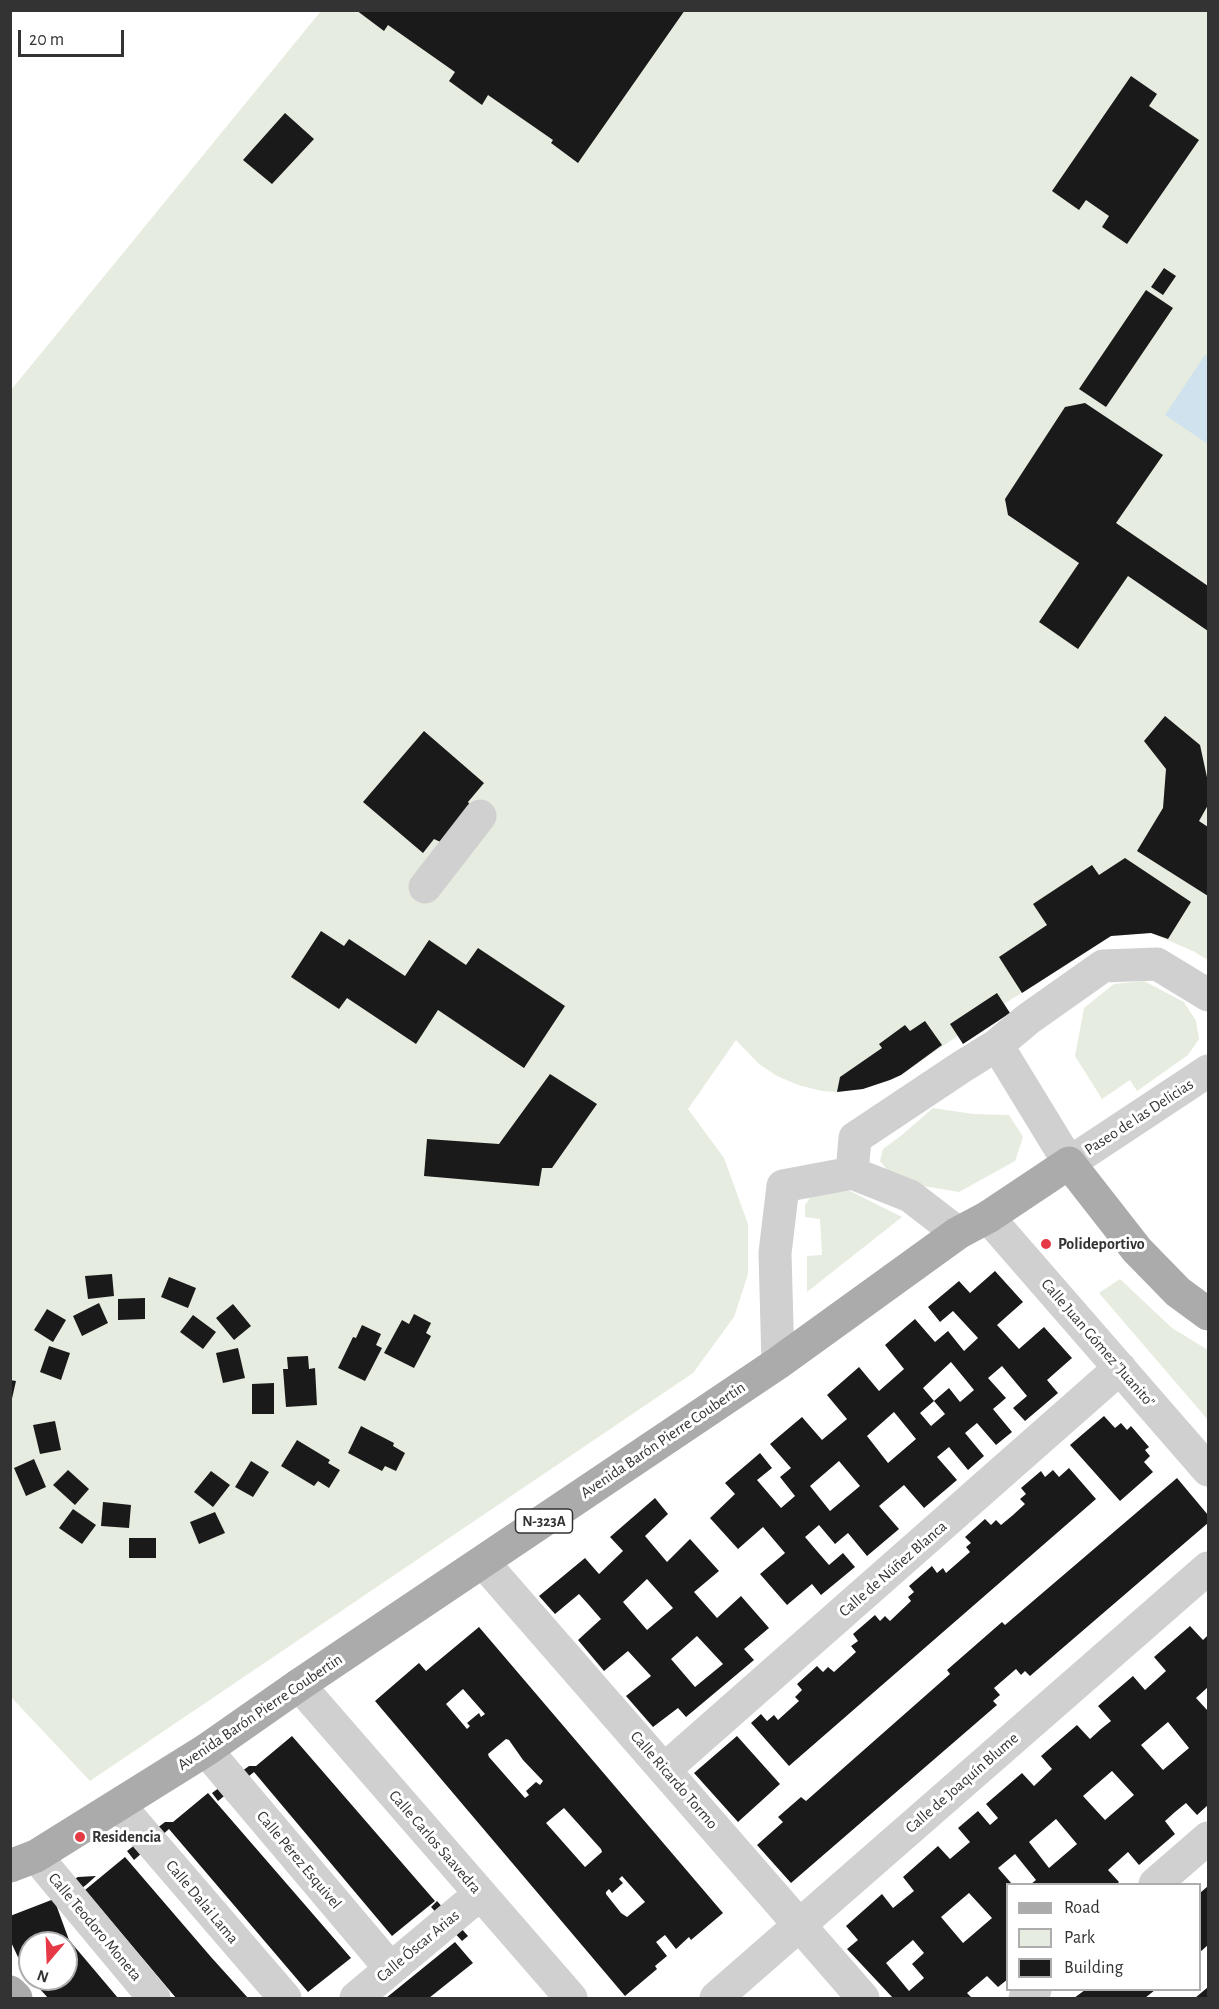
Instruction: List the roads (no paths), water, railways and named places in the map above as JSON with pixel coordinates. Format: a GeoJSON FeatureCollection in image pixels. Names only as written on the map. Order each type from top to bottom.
{"type":"FeatureCollection","features":[{"type":"Feature","properties":{"kind":"main road","name":"Avenida Barón Pierre Coubertin"},"geometry":{"type":"LineString","coordinates":[[23,1861],[119,1805],[206,1750],[778,1363],[958,1233],[988,1217],[1069,1163]]}},
{"type":"Feature","properties":{"kind":"main road"},"geometry":{"type":"LineString","coordinates":[[1069,1163],[1137,1250],[1178,1292],[1209,1314]]}},
{"type":"Feature","properties":{"kind":"main road"},"geometry":{"type":"LineString","coordinates":[[10,1992],[16,1998]]}},
{"type":"Feature","properties":{"kind":"street"},"geometry":{"type":"LineString","coordinates":[[425,887],[480,816]]}},
{"type":"Feature","properties":{"kind":"street"},"geometry":{"type":"LineString","coordinates":[[852,1173],[855,1138],[997,1045],[1028,1019],[1103,966],[1157,964],[1209,995]]}},
{"type":"Feature","properties":{"kind":"street"},"geometry":{"type":"LineString","coordinates":[[997,1045],[1069,1163]]}},
{"type":"Feature","properties":{"kind":"street","name":"Paseo de las Delicias"},"geometry":{"type":"LineString","coordinates":[[1069,1163],[1209,1071]]}},
{"type":"Feature","properties":{"kind":"street"},"geometry":{"type":"LineString","coordinates":[[778,1363],[775,1253],[783,1186],[852,1173],[910,1196],[958,1233]]}},
{"type":"Feature","properties":{"kind":"street","name":"Calle Juan Gómez \"Juanito\""},"geometry":{"type":"LineString","coordinates":[[988,1217],[1209,1470]]}},
{"type":"Feature","properties":{"kind":"street","name":"Calle de Núñez Blanca"},"geometry":{"type":"LineString","coordinates":[[665,1769],[1120,1368]]}},
{"type":"Feature","properties":{"kind":"street","name":"Calle Ricardo Tormo"},"geometry":{"type":"LineString","coordinates":[[483,1562],[863,1998]]}},
{"type":"Feature","properties":{"kind":"street","name":"Calle de Joaquín Blume"},"geometry":{"type":"LineString","coordinates":[[716,1998],[1209,1568]]}},
{"type":"Feature","properties":{"kind":"street","name":"Calle Carlos Saavedra"},"geometry":{"type":"LineString","coordinates":[[299,1685],[571,1998]]}},
{"type":"Feature","properties":{"kind":"street","name":"Calle Pérez Esquivel"},"geometry":{"type":"LineString","coordinates":[[206,1750],[392,1969]]}},
{"type":"Feature","properties":{"kind":"street","name":"Calle Dalai Lama"},"geometry":{"type":"LineString","coordinates":[[119,1805],[285,1998]]}},
{"type":"Feature","properties":{"kind":"street"},"geometry":{"type":"LineString","coordinates":[[1156,1883],[1209,1838]]}},
{"type":"Feature","properties":{"kind":"street","name":"Calle Teodoro Moneta"},"geometry":{"type":"LineString","coordinates":[[23,1861],[154,1998]]}},
{"type":"Feature","properties":{"kind":"street","name":"Calle Óscar Arias"},"geometry":{"type":"LineString","coordinates":[[356,1998],[480,1894]]}},
{"type":"Feature","properties":{"kind":"water"},"geometry":{"type":"Polygon","coordinates":[[[1205,355],[1208,357],[1208,444],[1165,415],[1205,355]]]}},
{"type":"Feature","properties":{"kind":"place","name":"Polideportivo"},"geometry":{"type":"Point","coordinates":[1046,1244]}},
{"type":"Feature","properties":{"kind":"place","name":"Residencia"},"geometry":{"type":"Point","coordinates":[80,1837]}}]}
